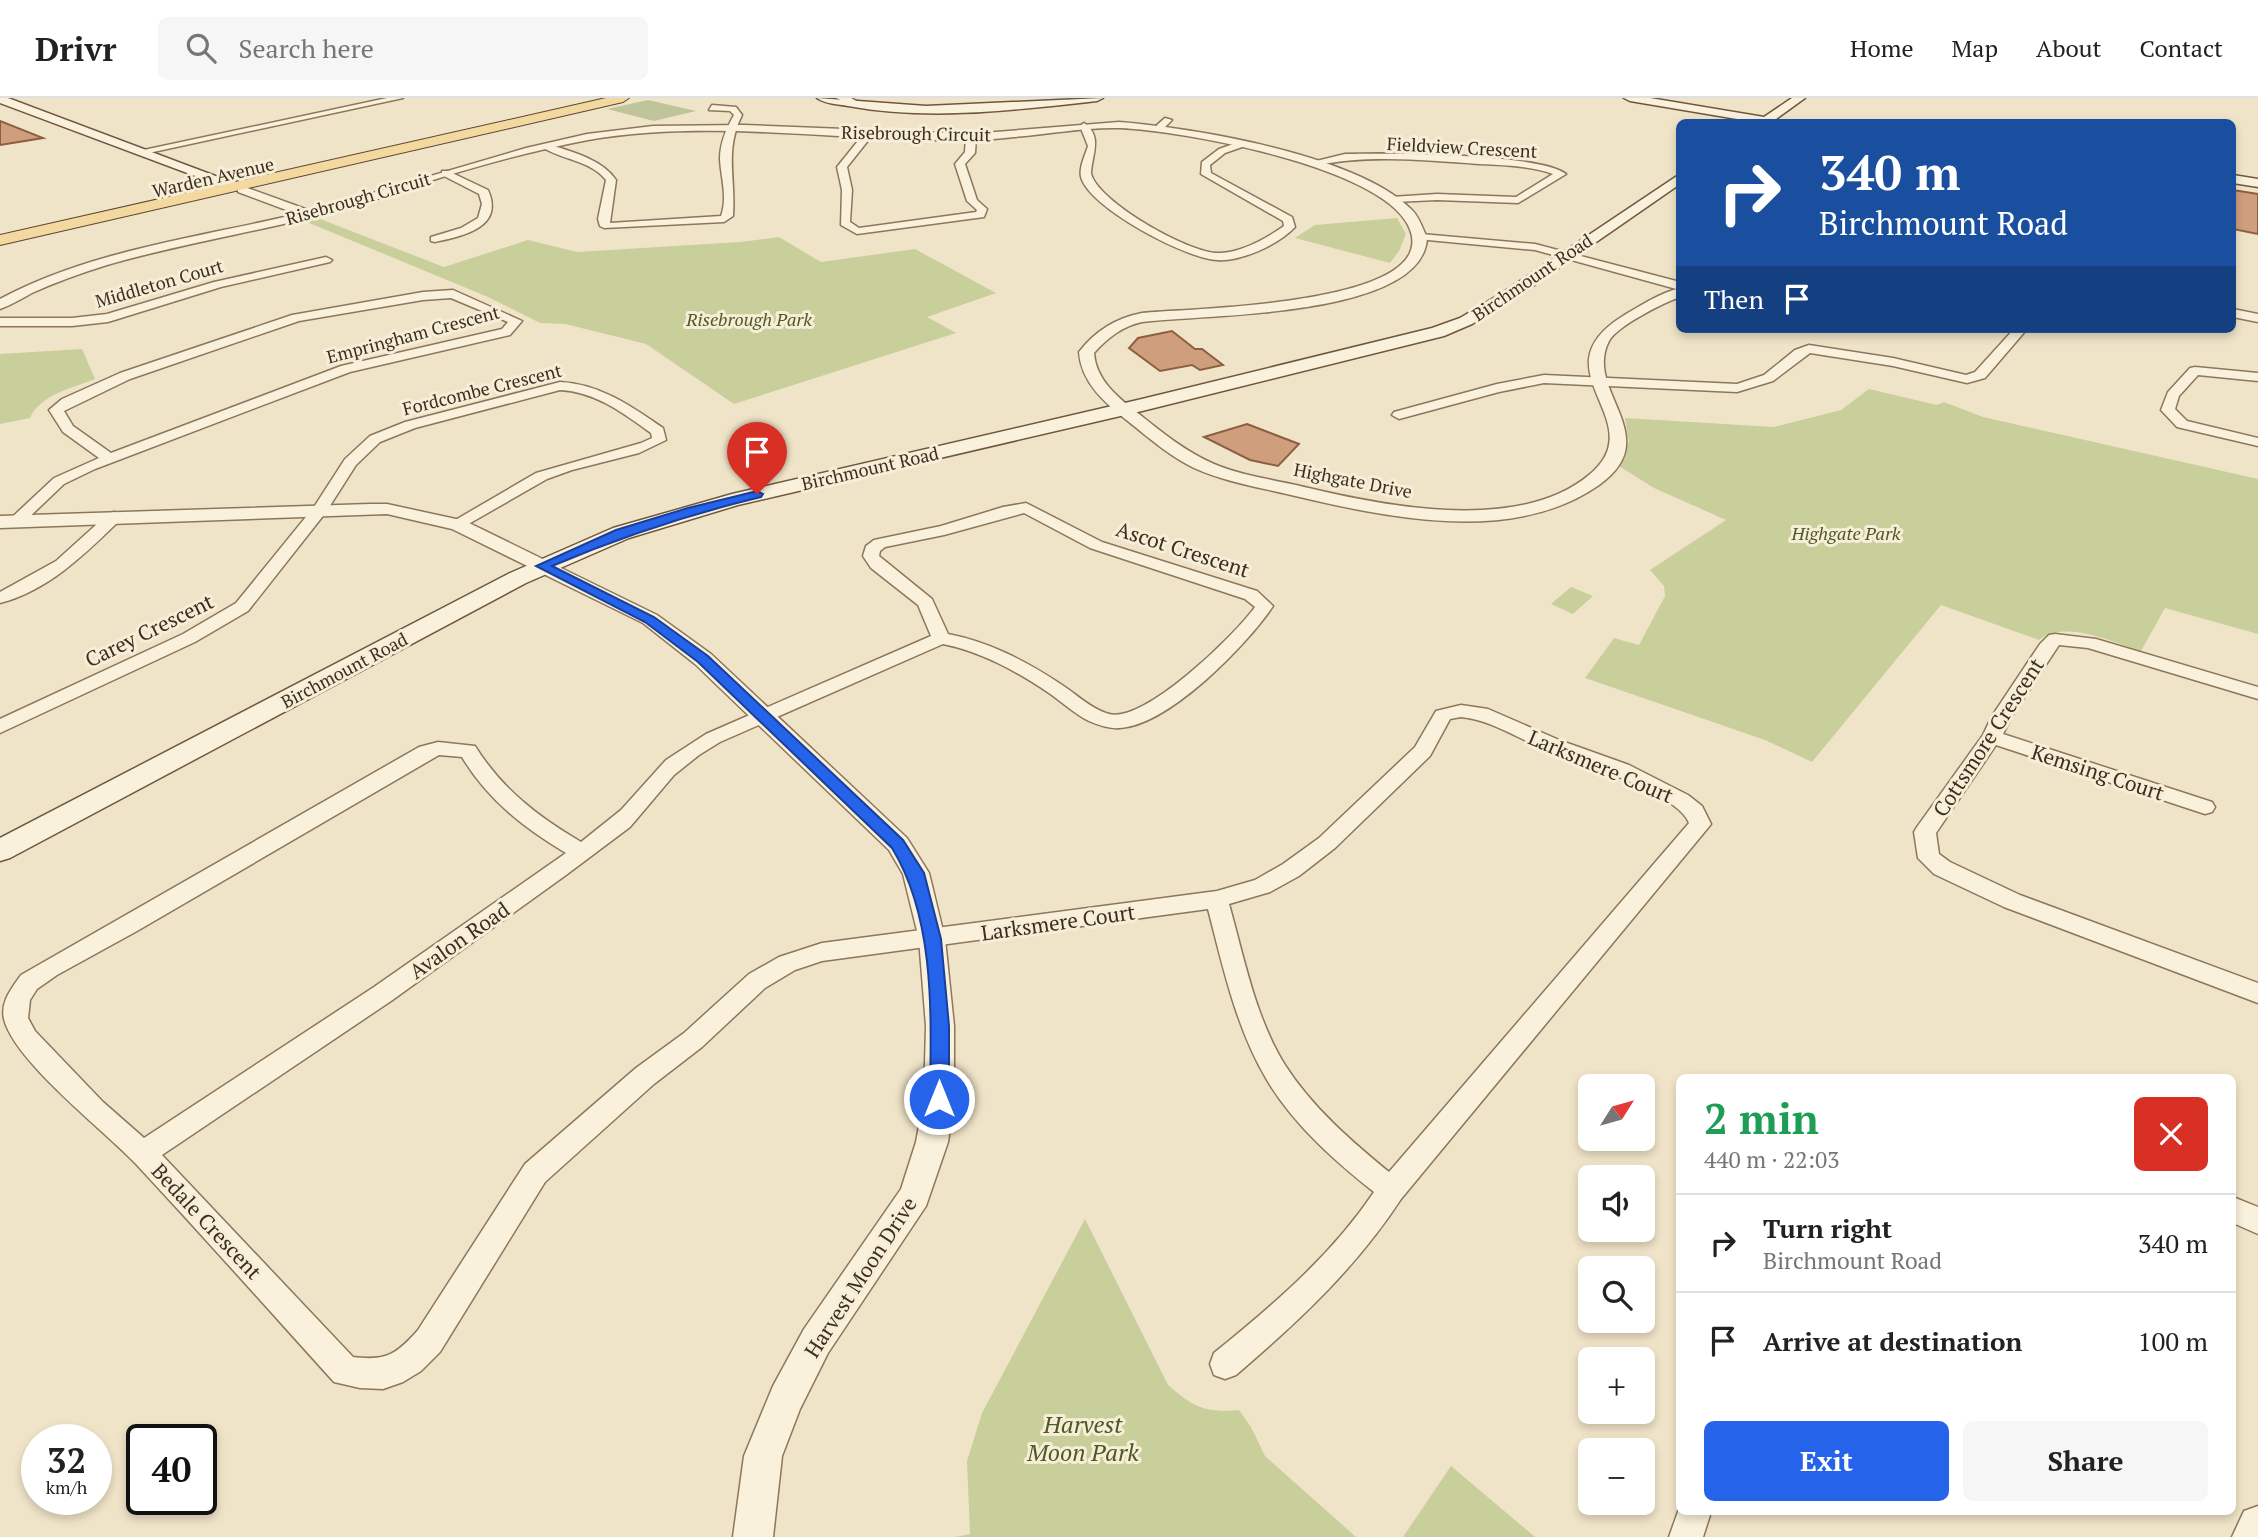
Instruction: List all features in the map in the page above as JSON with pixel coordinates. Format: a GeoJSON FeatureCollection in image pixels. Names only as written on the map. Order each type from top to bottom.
{"type":"FeatureCollection","features":[{"type":"Feature","properties":{"kind":"main road","name":"Warden Avenue"},"geometry":{"type":"LineString","coordinates":[[0,240],[29,236],[410,151],[433,142],[623,98]]}},
{"type":"Feature","properties":{"kind":"main road"},"geometry":{"type":"LineString","coordinates":[[824,98],[912,108],[964,109],[1097,98]]}},
{"type":"Feature","properties":{"kind":"main road"},"geometry":{"type":"LineString","coordinates":[[1630,98],[1751,119]]}},
{"type":"Feature","properties":{"kind":"main road"},"geometry":{"type":"LineString","coordinates":[[1772,119],[1799,98]]}},
{"type":"Feature","properties":{"kind":"main road"},"geometry":{"type":"LineString","coordinates":[[0,99],[238,188]]}},
{"type":"Feature","properties":{"kind":"main road"},"geometry":{"type":"LineString","coordinates":[[2236,179],[2258,183]]}},
{"type":"Feature","properties":{"kind":"main road","name":"Birchmount Road"},"geometry":{"type":"LineString","coordinates":[[0,851],[542,566],[621,533],[692,510],[1124,410],[1438,332],[1466,321],[1508,296],[1676,181]]}},
{"type":"Feature","properties":{"kind":"main road","name":"Warden Avenue"},"geometry":{"type":"LineString","coordinates":[[0,246],[29,236]]}},
{"type":"Feature","properties":{"kind":"street"},"geometry":{"type":"LineString","coordinates":[[144,151],[398,98]]}},
{"type":"Feature","properties":{"kind":"street"},"geometry":{"type":"LineString","coordinates":[[547,147],[610,174],[604,224],[616,226],[713,221],[728,216],[730,191],[725,158],[737,111],[725,107],[712,108]]}},
{"type":"Feature","properties":{"kind":"street","name":"Risebrough Circuit"},"geometry":{"type":"LineString","coordinates":[[0,305],[7,297],[102,261],[360,201],[444,173],[547,147],[606,135],[732,127],[971,137],[1084,126],[1164,123],[1313,163],[1395,199],[1411,214],[1421,237]]}},
{"type":"Feature","properties":{"kind":"street"},"geometry":{"type":"LineString","coordinates":[[1084,126],[1093,146],[1086,166],[1086,180],[1102,200],[1196,253],[1215,257],[1243,251],[1290,227],[1289,219],[1225,187],[1206,174],[1205,164],[1212,157],[1242,144]]}},
{"type":"Feature","properties":{"kind":"street"},"geometry":{"type":"LineString","coordinates":[[869,133],[842,167],[846,190],[845,223],[857,231],[974,216],[982,212],[972,201],[960,164],[971,149],[971,137]]}},
{"type":"Feature","properties":{"kind":"street","name":"Fieldview Crescent"},"geometry":{"type":"LineString","coordinates":[[1313,163],[1347,157],[1497,162],[1538,166],[1561,174],[1518,200],[1395,199]]}},
{"type":"Feature","properties":{"kind":"street"},"geometry":{"type":"LineString","coordinates":[[435,239],[477,226],[486,214],[484,192],[444,173]]}},
{"type":"Feature","properties":{"kind":"street"},"geometry":{"type":"LineString","coordinates":[[238,188],[309,214]]}},
{"type":"Feature","properties":{"kind":"street"},"geometry":{"type":"LineString","coordinates":[[1124,410],[1089,373],[1086,363],[1086,352],[1107,332],[1131,320],[1149,317],[1280,307],[1333,298],[1397,274],[1420,249],[1421,237],[1509,243],[1567,254],[1676,285]]}},
{"type":"Feature","properties":{"kind":"street","name":"Middleton Court"},"geometry":{"type":"LineString","coordinates":[[0,322],[72,322],[108,318],[218,284],[326,260]]}},
{"type":"Feature","properties":{"kind":"street","name":"Empringham Crescent"},"geometry":{"type":"LineString","coordinates":[[8,522],[59,481],[109,458],[345,369],[506,332],[516,321],[453,294],[423,296],[296,318],[125,376],[67,402],[56,410],[68,429],[109,458]]}},
{"type":"Feature","properties":{"kind":"street"},"geometry":{"type":"LineString","coordinates":[[1598,382],[1596,367],[1604,336],[1654,304],[1676,294]]}},
{"type":"Feature","properties":{"kind":"street"},"geometry":{"type":"LineString","coordinates":[[2236,314],[2258,318]]}},
{"type":"Feature","properties":{"kind":"street"},"geometry":{"type":"LineString","coordinates":[[1399,415],[1497,388],[1544,379],[1737,388],[1762,381],[1777,373],[1797,354],[1810,349],[1893,362],[1960,383],[1980,375],[2017,333]]}},
{"type":"Feature","properties":{"kind":"street"},"geometry":{"type":"LineString","coordinates":[[2258,377],[2195,371],[2173,395],[2168,410],[2174,419],[2190,427],[2258,442]]}},
{"type":"Feature","properties":{"kind":"street","name":"Highgate Drive"},"geometry":{"type":"LineString","coordinates":[[1124,410],[1180,453],[1224,473],[1376,510],[1443,516],[1472,515],[1520,509],[1563,497],[1581,489],[1610,466],[1619,445],[1618,431],[1610,400],[1598,382]]}},
{"type":"Feature","properties":{"kind":"street","name":"Fordcombe Crescent"},"geometry":{"type":"LineString","coordinates":[[320,509],[350,462],[375,439],[452,413],[560,386],[583,387],[618,405],[658,431],[659,440],[641,448],[540,476],[458,525]]}},
{"type":"Feature","properties":{"kind":"street","name":"Ascot Crescent"},"geometry":{"type":"LineString","coordinates":[[1018,508],[1036,512],[1077,536],[1137,560],[1251,595],[1264,607],[1252,623],[1198,675],[1149,713],[1125,722],[1111,722],[1094,716],[1001,655],[964,641],[941,638],[926,603],[877,564],[871,556],[872,549],[880,543],[944,530],[1018,508]]}},
{"type":"Feature","properties":{"kind":"street"},"geometry":{"type":"LineString","coordinates":[[8,522],[320,509],[387,509],[458,525],[542,566]]}},
{"type":"Feature","properties":{"kind":"street","name":"Carey Crescent"},"geometry":{"type":"LineString","coordinates":[[0,727],[227,618],[255,594],[320,509]]}},
{"type":"Feature","properties":{"kind":"street"},"geometry":{"type":"LineString","coordinates":[[0,598],[32,585],[61,567],[114,517]]}},
{"type":"Feature","properties":{"kind":"street","name":"Harvest Moon Drive"},"geometry":{"type":"LineString","coordinates":[[542,566],[650,619],[703,659],[874,818],[898,844],[916,873],[932,939],[940,1038],[939,1099],[932,1142],[915,1196],[816,1341],[786,1399],[763,1456],[753,1537]]}},
{"type":"Feature","properties":{"kind":"street"},"geometry":{"type":"LineString","coordinates":[[762,716],[941,638]]}},
{"type":"Feature","properties":{"kind":"street","name":"Cottsmore Crescent"},"geometry":{"type":"LineString","coordinates":[[2258,693],[2090,643],[2055,639],[2046,648],[2002,716],[1992,737],[1925,832],[1928,858],[1942,869],[2012,901],[2258,993]]}},
{"type":"Feature","properties":{"kind":"street","name":"Larksmere Court"},"geometry":{"type":"LineString","coordinates":[[932,939],[1217,899],[1262,886],[1291,870],[1327,843],[1423,751],[1443,715],[1461,711],[1480,713],[1542,741],[1622,770],[1681,800],[1695,811],[1700,824],[1391,1190],[1372,1221],[1297,1305],[1225,1364]]}},
{"type":"Feature","properties":{"kind":"street","name":"Avalon Road"},"geometry":{"type":"LineString","coordinates":[[144,1153],[502,911],[619,825],[663,773],[686,754],[713,738],[762,716]]}},
{"type":"Feature","properties":{"kind":"street","name":"Kemsing Court"},"geometry":{"type":"LineString","coordinates":[[1992,737],[2205,807]]}},
{"type":"Feature","properties":{"kind":"street","name":"Bedale Crescent"},"geometry":{"type":"LineString","coordinates":[[582,852],[529,819],[489,785],[468,751],[438,748],[389,773],[129,925],[49,968],[29,982],[18,998],[16,1018],[26,1038],[86,1101],[144,1153],[345,1371],[374,1376],[409,1365],[429,1341],[535,1173],[645,1076],[692,1040],[757,981],[787,963],[822,952],[932,939]]}},
{"type":"Feature","properties":{"kind":"street"},"geometry":{"type":"LineString","coordinates":[[1217,899],[1242,994],[1266,1055],[1294,1098],[1338,1143],[1391,1190]]}},
{"type":"Feature","properties":{"kind":"street"},"geometry":{"type":"LineString","coordinates":[[2236,1211],[2258,1221]]}},
{"type":"Feature","properties":{"kind":"street"},"geometry":{"type":"LineString","coordinates":[[1686,1537],[1693,1515]]}},
{"type":"Feature","properties":{"kind":"street"},"geometry":{"type":"LineString","coordinates":[[2252,1537],[2258,1525]]}},
{"type":"Feature","properties":{"kind":"green space"},"geometry":{"type":"Polygon","coordinates":[[[648,100],[696,111],[654,121],[607,109],[648,100]]]}},
{"type":"Feature","properties":{"kind":"green space","name":"Risebrough Park"},"geometry":{"type":"Polygon","coordinates":[[[315,217],[444,267],[528,240],[577,252],[779,237],[821,262],[915,249],[996,293],[927,317],[956,333],[734,404],[646,344],[565,324],[540,323],[488,297],[302,220],[315,217]]]}},
{"type":"Feature","properties":{"kind":"green space"},"geometry":{"type":"Polygon","coordinates":[[[1397,218],[1406,234],[1390,263],[1295,238],[1315,225],[1397,218]]]}},
{"type":"Feature","properties":{"kind":"green space"},"geometry":{"type":"Polygon","coordinates":[[[82,349],[95,379],[49,398],[41,403],[30,418],[0,424],[0,354],[82,349]]]}},
{"type":"Feature","properties":{"kind":"green space","name":"Highgate Park"},"geometry":{"type":"Polygon","coordinates":[[[1869,389],[1937,405],[1944,402],[1983,417],[2258,479],[2258,634],[2165,608],[2141,651],[2076,632],[2050,634],[2039,640],[1941,605],[1812,762],[1765,740],[1585,678],[1614,638],[1639,645],[1665,596],[1664,586],[1650,570],[1726,520],[1654,488],[1619,466],[1629,442],[1625,418],[1774,427],[1841,410],[1869,389]]]}},
{"type":"Feature","properties":{"kind":"green space"},"geometry":{"type":"Polygon","coordinates":[[[1571,587],[1593,596],[1573,614],[1551,604],[1571,587]]]}},
{"type":"Feature","properties":{"kind":"green space","name":"Harvest Moon Park"},"geometry":{"type":"Polygon","coordinates":[[[1085,1219],[1168,1385],[1200,1407],[1239,1410],[1265,1456],[1356,1537],[955,1537],[970,1534],[967,1461],[982,1413],[1085,1219]]]}},
{"type":"Feature","properties":{"kind":"green space"},"geometry":{"type":"Polygon","coordinates":[[[1451,1466],[1535,1537],[1403,1537],[1451,1466]]]}},
{"type":"Feature","properties":{"kind":"building"},"geometry":{"type":"Polygon","coordinates":[[[0,121],[43,138],[0,145],[0,121]]]}},
{"type":"Feature","properties":{"kind":"building"},"geometry":{"type":"Polygon","coordinates":[[[2236,190],[2258,194],[2258,234],[2236,230],[2236,190]]]}},
{"type":"Feature","properties":{"kind":"building"},"geometry":{"type":"Polygon","coordinates":[[[1172,331],[1195,349],[1202,349],[1223,365],[1200,370],[1192,365],[1160,371],[1129,348],[1138,338],[1172,331]]]}},
{"type":"Feature","properties":{"kind":"building"},"geometry":{"type":"Polygon","coordinates":[[[1247,424],[1299,444],[1278,466],[1250,460],[1204,437],[1247,424]]]}},
{"type":"Feature","properties":{"kind":"route"},"geometry":{"type":"LineString","coordinates":[[757,494],[692,510],[621,533],[542,566],[650,619],[677,638],[874,818],[898,844],[916,873],[928,913],[940,1026],[939,1099]]}}]}
